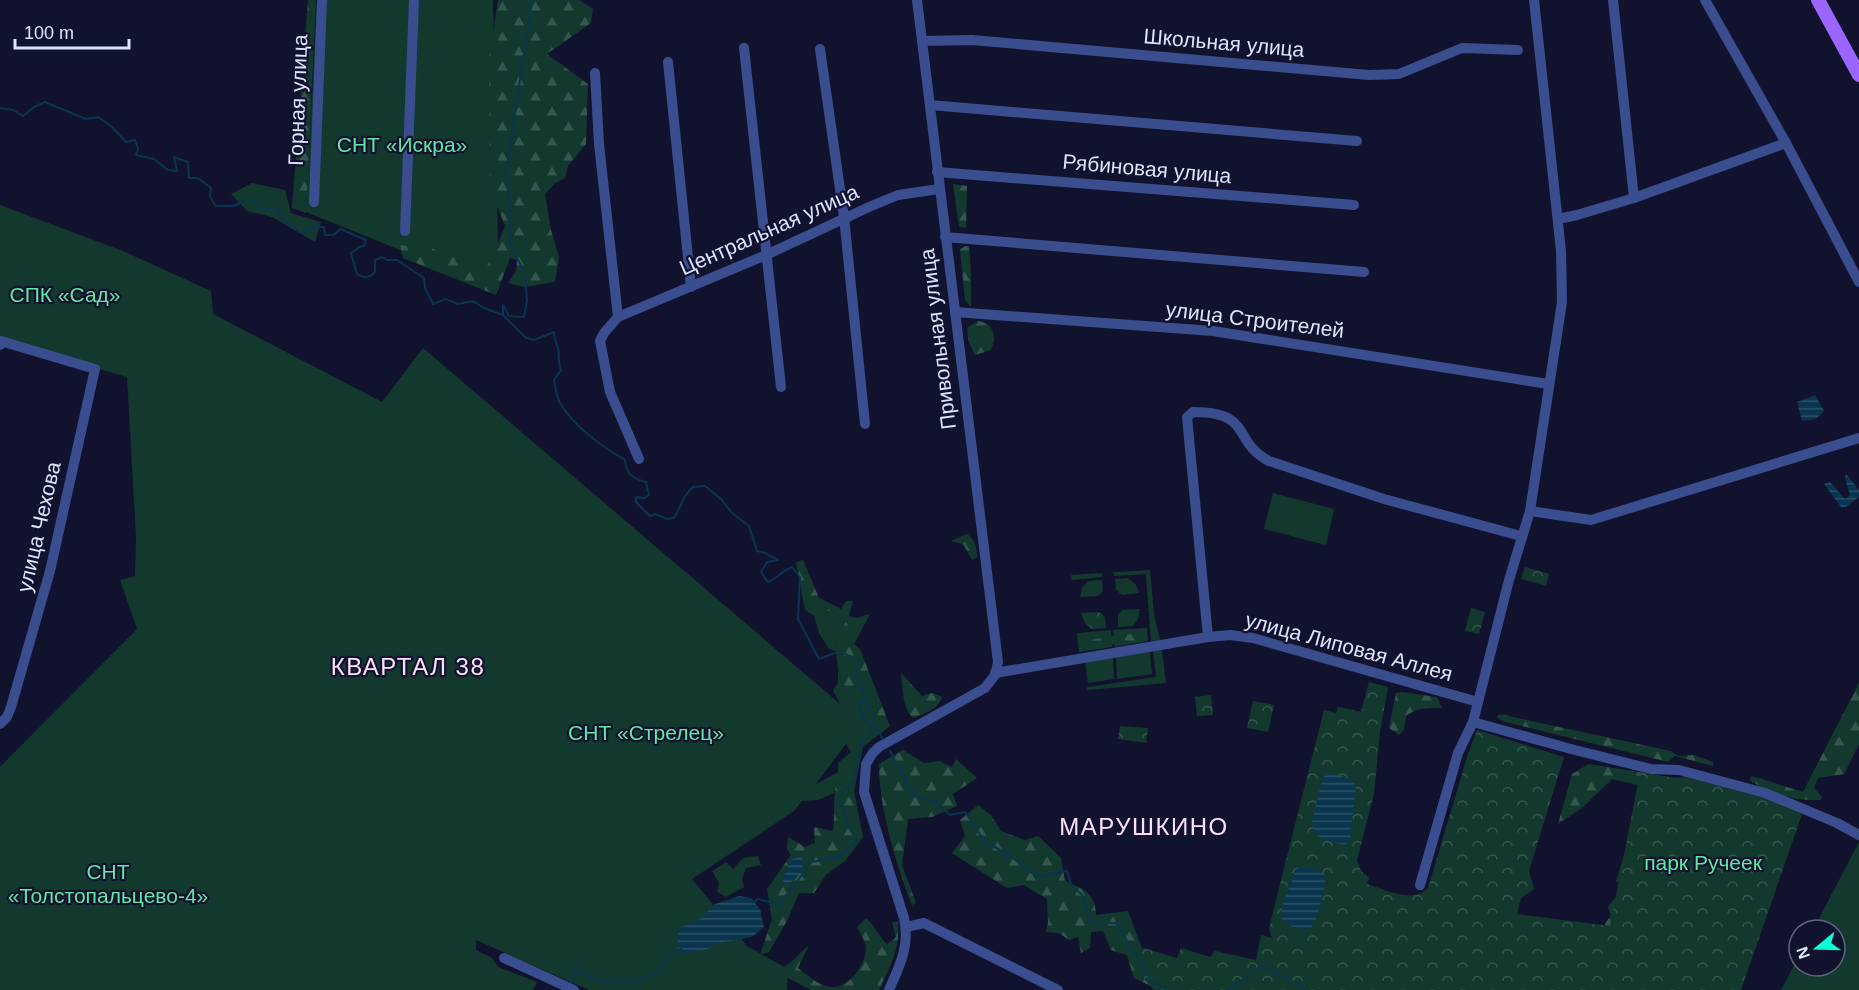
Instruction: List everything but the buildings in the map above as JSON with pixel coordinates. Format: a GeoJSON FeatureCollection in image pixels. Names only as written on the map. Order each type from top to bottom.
{"type":"FeatureCollection","features":[{"type":"Feature","properties":{"kind":"main road"},"geometry":{"type":"LineString","coordinates":[[1818,0],[1859,75]]}},
{"type":"Feature","properties":{"kind":"street","name":"Горная улица"},"geometry":{"type":"LineString","coordinates":[[314,202],[322,0]]}},
{"type":"Feature","properties":{"kind":"street"},"geometry":{"type":"LineString","coordinates":[[405,231],[414,0]]}},
{"type":"Feature","properties":{"kind":"street","name":"Привольная улица"},"geometry":{"type":"LineString","coordinates":[[917,0],[998,662],[995,673]]}},
{"type":"Feature","properties":{"kind":"street"},"geometry":{"type":"LineString","coordinates":[[1420,885],[1458,753],[1473,722],[1521,536],[1530,511],[1562,302],[1561,251],[1534,0]]}},
{"type":"Feature","properties":{"kind":"street"},"geometry":{"type":"LineString","coordinates":[[1613,0],[1634,198]]}},
{"type":"Feature","properties":{"kind":"street"},"geometry":{"type":"LineString","coordinates":[[1705,0],[1786,143],[1859,282]]}},
{"type":"Feature","properties":{"kind":"street","name":"Школьная улица"},"geometry":{"type":"LineString","coordinates":[[922,41],[972,40],[1369,75],[1399,74],[1462,48],[1518,50]]}},
{"type":"Feature","properties":{"kind":"street"},"geometry":{"type":"LineString","coordinates":[[744,48],[781,387]]}},
{"type":"Feature","properties":{"kind":"street"},"geometry":{"type":"LineString","coordinates":[[820,49],[844,217],[865,424]]}},
{"type":"Feature","properties":{"kind":"street"},"geometry":{"type":"LineString","coordinates":[[668,62],[690,287]]}},
{"type":"Feature","properties":{"kind":"street"},"geometry":{"type":"LineString","coordinates":[[595,73],[599,144],[618,317],[600,341],[610,392],[639,459]]}},
{"type":"Feature","properties":{"kind":"street"},"geometry":{"type":"LineString","coordinates":[[930,105],[1357,141]]}},
{"type":"Feature","properties":{"kind":"street"},"geometry":{"type":"LineString","coordinates":[[1558,219],[1634,198],[1786,143]]}},
{"type":"Feature","properties":{"kind":"street","name":"Рябиновая улица"},"geometry":{"type":"LineString","coordinates":[[937,172],[1354,205]]}},
{"type":"Feature","properties":{"kind":"street","name":"Центральная улица"},"geometry":{"type":"LineString","coordinates":[[618,317],[766,255],[844,217],[898,195],[939,189]]}},
{"type":"Feature","properties":{"kind":"street"},"geometry":{"type":"LineString","coordinates":[[945,237],[1364,272]]}},
{"type":"Feature","properties":{"kind":"street","name":"улица Строителей"},"geometry":{"type":"LineString","coordinates":[[955,312],[1212,331],[1548,384]]}},
{"type":"Feature","properties":{"kind":"street","name":"улица Чехова"},"geometry":{"type":"LineString","coordinates":[[0,724],[7,717],[11,707],[50,571],[95,369],[1,343]]}},
{"type":"Feature","properties":{"kind":"street"},"geometry":{"type":"LineString","coordinates":[[1208,637],[1187,417],[1192,412],[1220,414],[1232,420],[1244,433],[1253,450],[1269,461],[1384,499],[1521,536]]}},
{"type":"Feature","properties":{"kind":"street"},"geometry":{"type":"LineString","coordinates":[[1530,511],[1591,520],[1859,438]]}},
{"type":"Feature","properties":{"kind":"street","name":"улица Липовая Аллея"},"geometry":{"type":"LineString","coordinates":[[995,673],[1230,635],[1253,638],[1478,702]]}},
{"type":"Feature","properties":{"kind":"street"},"geometry":{"type":"LineString","coordinates":[[889,990],[905,954],[906,927],[864,792],[865,770],[870,757],[879,747],[978,693],[988,685],[995,673]]}},
{"type":"Feature","properties":{"kind":"street"},"geometry":{"type":"LineString","coordinates":[[1473,722],[1651,769],[1679,770],[1765,793],[1837,823],[1859,835]]}},
{"type":"Feature","properties":{"kind":"street"},"geometry":{"type":"LineString","coordinates":[[906,927],[924,923],[1058,990]]}},
{"type":"Feature","properties":{"kind":"street"},"geometry":{"type":"LineString","coordinates":[[504,958],[573,990]]}},
{"type":"Feature","properties":{"kind":"green space"},"geometry":{"type":"Polygon","coordinates":[[[308,0],[316,0],[306,213],[292,208],[308,0]]]}},
{"type":"Feature","properties":{"kind":"green space","name":"СНТ «Искра»"},"geometry":{"type":"Polygon","coordinates":[[[317,0],[493,0],[499,290],[306,212],[317,0]]]}},
{"type":"Feature","properties":{"kind":"green space"},"geometry":{"type":"Polygon","coordinates":[[[498,0],[579,0],[593,9],[591,23],[547,54],[588,84],[586,144],[568,166],[565,178],[554,184],[545,194],[551,230],[559,257],[555,282],[524,287],[508,283],[516,271],[517,260],[510,258],[496,295],[403,258],[400,245],[431,248],[485,269],[505,226],[490,188],[489,59],[498,0]]]}},
{"type":"Feature","properties":{"kind":"green space"},"geometry":{"type":"Polygon","coordinates":[[[252,183],[285,190],[291,213],[321,222],[315,242],[272,217],[247,211],[231,194],[252,183]]]}},
{"type":"Feature","properties":{"kind":"green space"},"geometry":{"type":"Polygon","coordinates":[[[953,184],[967,186],[966,228],[959,227],[953,184]]]}},
{"type":"Feature","properties":{"kind":"green space"},"geometry":{"type":"Polygon","coordinates":[[[0,205],[123,251],[211,291],[213,314],[382,402],[423,348],[840,704],[833,690],[838,683],[838,669],[845,690],[866,686],[876,717],[890,726],[863,747],[854,791],[836,782],[834,793],[818,800],[802,801],[794,811],[692,879],[747,946],[788,969],[787,990],[589,990],[476,940],[476,950],[492,958],[498,967],[537,982],[533,990],[0,990],[0,767],[137,629],[120,580],[135,576],[136,537],[127,377],[0,341],[0,205]],[[846,744],[815,785],[838,772],[838,763],[851,752],[846,744]]]}},
{"type":"Feature","properties":{"kind":"green space"},"geometry":{"type":"Polygon","coordinates":[[[969,246],[971,307],[965,300],[960,249],[969,246]]]}},
{"type":"Feature","properties":{"kind":"green space"},"geometry":{"type":"Polygon","coordinates":[[[978,321],[991,328],[994,340],[991,350],[975,355],[969,341],[968,327],[978,321]]]}},
{"type":"Feature","properties":{"kind":"green space"},"geometry":{"type":"Polygon","coordinates":[[[1273,493],[1334,509],[1326,545],[1264,529],[1273,493]]]}},
{"type":"Feature","properties":{"kind":"green space"},"geometry":{"type":"Polygon","coordinates":[[[967,534],[974,541],[977,550],[977,557],[972,560],[963,544],[951,541],[967,534]]]}},
{"type":"Feature","properties":{"kind":"green space"},"geometry":{"type":"Polygon","coordinates":[[[803,560],[822,605],[844,619],[850,629],[831,626],[805,610],[796,562],[803,560]]]}},
{"type":"Feature","properties":{"kind":"green space"},"geometry":{"type":"Polygon","coordinates":[[[1525,567],[1549,574],[1546,586],[1521,579],[1525,567]]]}},
{"type":"Feature","properties":{"kind":"green space"},"geometry":{"type":"Polygon","coordinates":[[[1150,570],[1154,614],[1160,640],[1151,641],[1146,574],[1114,576],[1113,572],[1150,570]]]}},
{"type":"Feature","properties":{"kind":"green space"},"geometry":{"type":"Polygon","coordinates":[[[1102,573],[1102,577],[1072,580],[1071,575],[1102,573]]]}},
{"type":"Feature","properties":{"kind":"green space"},"geometry":{"type":"Polygon","coordinates":[[[1128,578],[1136,585],[1139,593],[1122,595],[1116,590],[1115,579],[1128,578]]]}},
{"type":"Feature","properties":{"kind":"green space"},"geometry":{"type":"Polygon","coordinates":[[[1102,580],[1103,591],[1098,596],[1080,597],[1082,588],[1088,581],[1102,580]]]}},
{"type":"Feature","properties":{"kind":"green space"},"geometry":{"type":"Polygon","coordinates":[[[818,597],[841,609],[846,601],[853,601],[849,616],[857,618],[870,614],[854,644],[835,642],[836,651],[829,649],[819,633],[814,615],[831,626],[844,619],[822,605],[818,597]]]}},
{"type":"Feature","properties":{"kind":"green space"},"geometry":{"type":"Polygon","coordinates":[[[1471,608],[1485,612],[1479,634],[1465,631],[1471,608]]]}},
{"type":"Feature","properties":{"kind":"green space"},"geometry":{"type":"Polygon","coordinates":[[[1140,609],[1138,619],[1133,626],[1118,627],[1118,615],[1122,610],[1140,609]]]}},
{"type":"Feature","properties":{"kind":"green space"},"geometry":{"type":"Polygon","coordinates":[[[1099,612],[1105,617],[1106,628],[1092,629],[1085,623],[1081,613],[1099,612]]]}},
{"type":"Feature","properties":{"kind":"green space"},"geometry":{"type":"Polygon","coordinates":[[[1147,628],[1148,641],[1115,647],[1113,630],[1147,628]]]}},
{"type":"Feature","properties":{"kind":"green space"},"geometry":{"type":"Polygon","coordinates":[[[1111,630],[1112,647],[1079,652],[1077,633],[1111,630]]]}},
{"type":"Feature","properties":{"kind":"green space"},"geometry":{"type":"Polygon","coordinates":[[[1120,634],[1144,635],[1147,640],[1080,649],[1087,641],[1120,634]]]}},
{"type":"Feature","properties":{"kind":"green space"},"geometry":{"type":"Polygon","coordinates":[[[835,641],[854,644],[860,649],[890,726],[876,717],[866,687],[845,690],[838,669],[835,641]]]}},
{"type":"Feature","properties":{"kind":"green space"},"geometry":{"type":"Polygon","coordinates":[[[1162,650],[1166,683],[1087,690],[1087,687],[1156,677],[1153,651],[1162,650]]]}},
{"type":"Feature","properties":{"kind":"green space"},"geometry":{"type":"Polygon","coordinates":[[[1150,652],[1152,674],[1117,679],[1116,657],[1150,652]]]}},
{"type":"Feature","properties":{"kind":"green space"},"geometry":{"type":"Polygon","coordinates":[[[1113,658],[1114,679],[1088,683],[1085,662],[1113,658]]]}},
{"type":"Feature","properties":{"kind":"green space"},"geometry":{"type":"Polygon","coordinates":[[[901,673],[922,696],[932,693],[942,697],[937,705],[913,718],[905,703],[901,673]]]}},
{"type":"Feature","properties":{"kind":"green space","name":"парк Ручеек"},"geometry":{"type":"Polygon","coordinates":[[[1369,682],[1388,687],[1380,732],[1374,794],[1357,860],[1361,871],[1369,878],[1367,884],[1391,892],[1415,895],[1428,888],[1477,730],[1564,757],[1529,871],[1534,889],[1521,898],[1517,914],[1610,926],[1640,773],[1685,777],[1766,798],[1802,814],[1741,990],[1154,990],[1140,970],[1138,960],[1140,947],[1177,958],[1181,948],[1210,957],[1215,951],[1256,960],[1261,935],[1272,938],[1269,928],[1324,710],[1336,713],[1338,707],[1361,712],[1369,682]]]}},
{"type":"Feature","properties":{"kind":"green space"},"geometry":{"type":"Polygon","coordinates":[[[1859,683],[1859,744],[1844,774],[1818,778],[1814,788],[1822,797],[1821,800],[1784,796],[1749,780],[1752,776],[1803,792],[1859,683]]]}},
{"type":"Feature","properties":{"kind":"green space"},"geometry":{"type":"Polygon","coordinates":[[[1396,693],[1437,697],[1442,708],[1423,709],[1410,713],[1406,716],[1404,730],[1399,735],[1389,728],[1396,693]]]}},
{"type":"Feature","properties":{"kind":"green space"},"geometry":{"type":"Polygon","coordinates":[[[1211,695],[1213,715],[1197,716],[1195,697],[1211,695]]]}},
{"type":"Feature","properties":{"kind":"green space"},"geometry":{"type":"Polygon","coordinates":[[[1253,701],[1274,705],[1268,732],[1247,728],[1253,701]]]}},
{"type":"Feature","properties":{"kind":"green space"},"geometry":{"type":"Polygon","coordinates":[[[1499,714],[1671,751],[1678,756],[1694,755],[1713,762],[1713,766],[1675,756],[1668,762],[1502,721],[1497,717],[1499,714]]]}},
{"type":"Feature","properties":{"kind":"green space"},"geometry":{"type":"Polygon","coordinates":[[[1120,726],[1148,728],[1146,743],[1118,739],[1120,726]]]}},
{"type":"Feature","properties":{"kind":"green space"},"geometry":{"type":"Polygon","coordinates":[[[903,750],[924,763],[939,761],[952,767],[956,759],[977,778],[953,794],[957,806],[932,817],[908,819],[902,865],[916,903],[912,905],[885,817],[879,764],[903,750]]]}},
{"type":"Feature","properties":{"kind":"green space"},"geometry":{"type":"Polygon","coordinates":[[[1589,764],[1676,778],[1614,947],[1605,924],[1611,915],[1608,907],[1625,886],[1616,881],[1636,818],[1638,785],[1612,779],[1582,808],[1558,824],[1572,774],[1589,764]]]}},
{"type":"Feature","properties":{"kind":"green space"},"geometry":{"type":"Polygon","coordinates":[[[836,782],[854,791],[863,837],[845,861],[826,875],[814,893],[799,893],[787,921],[769,952],[760,955],[772,919],[767,889],[791,855],[787,849],[788,837],[805,847],[815,843],[814,827],[833,831],[836,782]]]}},
{"type":"Feature","properties":{"kind":"green space"},"geometry":{"type":"Polygon","coordinates":[[[978,805],[991,815],[1001,831],[1025,840],[1038,836],[1061,858],[1065,881],[1083,889],[1091,897],[1096,915],[1128,911],[1157,989],[1134,978],[1127,955],[1111,950],[1103,931],[1091,932],[1090,948],[1081,953],[1078,937],[1069,940],[1059,933],[1046,932],[1047,899],[1024,885],[1007,888],[952,853],[965,836],[960,820],[978,805]]]}},
{"type":"Feature","properties":{"kind":"green space"},"geometry":{"type":"Polygon","coordinates":[[[1859,842],[1859,990],[1781,990],[1787,978],[1847,978],[1847,918],[1819,918],[1859,842]]]}},
{"type":"Feature","properties":{"kind":"green space"},"geometry":{"type":"Polygon","coordinates":[[[758,856],[761,865],[746,868],[742,879],[744,887],[726,897],[717,892],[719,883],[712,871],[726,862],[733,869],[743,858],[758,856]]]}},
{"type":"Feature","properties":{"kind":"green space"},"geometry":{"type":"Polygon","coordinates":[[[866,918],[887,944],[896,937],[892,923],[898,921],[896,949],[879,990],[811,990],[775,971],[790,963],[809,945],[798,968],[822,985],[838,987],[844,984],[860,968],[863,961],[866,946],[857,927],[866,918]]]}},
{"type":"Feature","properties":{"kind":"water"},"geometry":{"type":"Polygon","coordinates":[[[1815,395],[1824,411],[1816,419],[1802,421],[1797,402],[1815,395]]]}},
{"type":"Feature","properties":{"kind":"water"},"geometry":{"type":"Polygon","coordinates":[[[1846,474],[1859,490],[1859,497],[1846,507],[1841,507],[1824,484],[1830,482],[1845,499],[1850,495],[1846,474]]]}},
{"type":"Feature","properties":{"kind":"water"},"geometry":{"type":"Polygon","coordinates":[[[1333,773],[1350,779],[1356,786],[1350,840],[1345,845],[1324,840],[1315,833],[1312,821],[1323,777],[1333,773]]]}},
{"type":"Feature","properties":{"kind":"water"},"geometry":{"type":"Polygon","coordinates":[[[802,857],[803,862],[799,874],[785,885],[782,879],[792,859],[802,857]]]}},
{"type":"Feature","properties":{"kind":"water"},"geometry":{"type":"Polygon","coordinates":[[[1303,867],[1316,869],[1326,875],[1316,920],[1310,928],[1305,929],[1286,923],[1282,913],[1296,869],[1303,867]]]}},
{"type":"Feature","properties":{"kind":"water"},"geometry":{"type":"Polygon","coordinates":[[[739,896],[751,898],[760,909],[764,927],[752,937],[718,943],[707,949],[686,953],[677,948],[679,928],[700,919],[715,904],[739,896]]]}},
{"type":"Feature","properties":{"kind":"waterway"},"geometry":{"type":"LineString","coordinates":[[503,315],[503,305],[509,316],[524,317],[527,301],[525,273],[510,244],[511,221],[506,173],[532,0]]}},
{"type":"Feature","properties":{"kind":"waterway"},"geometry":{"type":"LineString","coordinates":[[0,108],[13,110],[23,116],[45,102],[86,119],[98,117],[111,126],[126,142],[135,140],[138,149],[136,155],[154,159],[168,170],[177,171],[174,157],[188,162],[189,178],[198,178],[211,188],[210,197],[216,206],[234,206],[245,200],[255,200],[261,208],[277,208],[284,222],[302,233],[314,227],[324,227],[325,235],[334,235],[340,229],[366,240],[364,246],[351,253],[357,274],[360,276],[367,277],[375,272],[375,260],[382,257],[387,260],[397,260],[424,278],[425,288],[433,304],[446,299],[458,304],[473,301],[503,315],[525,337],[534,340],[554,332],[561,370],[554,380],[559,401],[580,427],[625,460],[631,475],[646,482],[649,495],[644,498],[636,497],[636,502],[650,516],[655,514],[667,519],[674,518],[689,491],[693,487],[705,486],[721,499],[732,513],[749,526],[757,551],[778,560],[767,562],[761,572],[768,582],[792,567],[800,577],[798,619],[819,659],[840,651],[858,661],[855,677],[882,738]]}},
{"type":"Feature","properties":{"kind":"waterway"},"geometry":{"type":"LineString","coordinates":[[753,903],[758,899],[776,904],[791,890],[811,862],[838,857],[857,841],[848,826],[839,799],[854,779],[861,741],[873,731],[861,714],[858,701],[864,703]]}},
{"type":"Feature","properties":{"kind":"waterway"},"geometry":{"type":"LineString","coordinates":[[890,751],[914,796],[935,802],[950,815],[965,812],[985,842],[1008,854],[1037,877],[1067,871],[1071,885],[1082,895],[1091,923],[1116,923],[1152,981],[1168,990]]}},
{"type":"Feature","properties":{"kind":"waterway"},"geometry":{"type":"LineString","coordinates":[[571,985],[574,970],[604,982],[638,981],[655,974],[666,958],[682,948]]}},
{"type":"Feature","properties":{"kind":"waterway"},"geometry":{"type":"LineString","coordinates":[[1229,990],[1261,966],[1291,980]]}},
{"type":"Feature","properties":{"kind":"waterway"},"geometry":{"type":"LineString","coordinates":[[1297,983],[1305,990]]}},
{"type":"Feature","properties":{"kind":"district","name":"КВАРТАЛ 38"},"geometry":{"type":"Point","coordinates":[408,667]}},
{"type":"Feature","properties":{"kind":"district","name":"МАРУШКИНО"},"geometry":{"type":"Point","coordinates":[1144,827]}},
{"type":"Feature","properties":{"kind":"park label","name":"СПК «Сад»"},"geometry":{"type":"Point","coordinates":[65,295]}},
{"type":"Feature","properties":{"kind":"park label","name":"СНТ «Стрелец»"},"geometry":{"type":"Point","coordinates":[646,733]}},
{"type":"Feature","properties":{"kind":"park label","name":"СНТ «Толстопальцево-4»"},"geometry":{"type":"Point","coordinates":[108,884]}}]}
